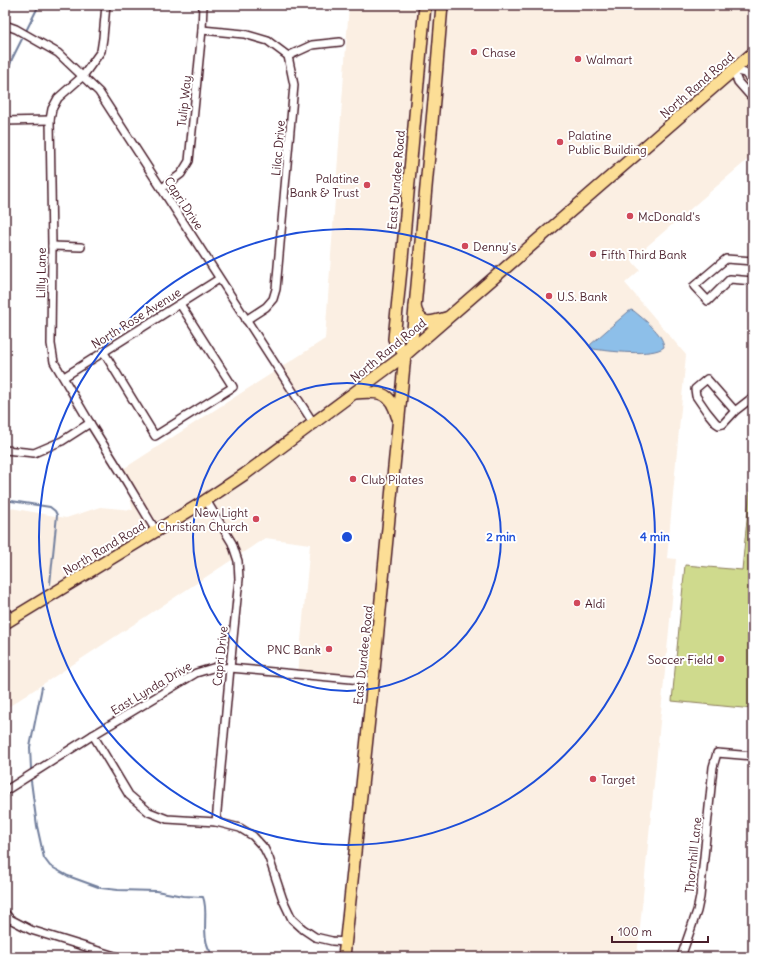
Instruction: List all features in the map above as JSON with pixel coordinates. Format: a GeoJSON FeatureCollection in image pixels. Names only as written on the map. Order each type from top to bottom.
{"type":"FeatureCollection","features":[{"type":"Feature","properties":{"kind":"main road","name":"East Dundee Road"},"geometry":{"type":"LineString","coordinates":[[405,355],[394,338],[425,5]]}},
{"type":"Feature","properties":{"kind":"main road","name":"East Dundee Road"},"geometry":{"type":"LineString","coordinates":[[344,957],[405,355],[412,340],[442,5]]}},
{"type":"Feature","properties":{"kind":"main road","name":"North Rand Road"},"geometry":{"type":"LineString","coordinates":[[7,618],[206,500],[245,474],[355,393],[405,355],[753,53]]}},
{"type":"Feature","properties":{"kind":"main road"},"geometry":{"type":"LineString","coordinates":[[415,307],[418,317],[427,322],[434,322],[449,317]]}},
{"type":"Feature","properties":{"kind":"main road"},"geometry":{"type":"LineString","coordinates":[[355,393],[376,392],[384,394],[395,408],[398,425]]}},
{"type":"Feature","properties":{"kind":"street","name":"Lilly Lane"},"geometry":{"type":"LineString","coordinates":[[106,5],[101,51],[82,76],[58,98],[52,109],[50,120],[52,246],[51,344],[54,362],[64,376],[90,423],[156,531]]}},
{"type":"Feature","properties":{"kind":"street","name":"Tulip Way"},"geometry":{"type":"LineString","coordinates":[[162,188],[181,174],[189,161],[202,30],[203,5]]}},
{"type":"Feature","properties":{"kind":"street","name":"Capri Drive"},"geometry":{"type":"LineString","coordinates":[[5,25],[16,29],[58,53],[98,92],[162,188],[219,279],[314,424]]}},
{"type":"Feature","properties":{"kind":"street"},"geometry":{"type":"LineString","coordinates":[[202,30],[244,34],[268,41],[288,56],[312,45],[340,42]]}},
{"type":"Feature","properties":{"kind":"street","name":"Lilac Drive"},"geometry":{"type":"LineString","coordinates":[[246,320],[266,308],[273,299],[276,289],[294,84],[288,56]]}},
{"type":"Feature","properties":{"kind":"street"},"geometry":{"type":"LineString","coordinates":[[733,70],[745,73],[753,83]]}},
{"type":"Feature","properties":{"kind":"street"},"geometry":{"type":"LineString","coordinates":[[733,70],[738,82],[753,99]]}},
{"type":"Feature","properties":{"kind":"street"},"geometry":{"type":"LineString","coordinates":[[5,121],[50,120]]}},
{"type":"Feature","properties":{"kind":"street"},"geometry":{"type":"LineString","coordinates":[[52,246],[81,247]]}},
{"type":"Feature","properties":{"kind":"street"},"geometry":{"type":"LineString","coordinates":[[753,261],[726,259],[694,286],[708,301],[730,279],[753,281]]}},
{"type":"Feature","properties":{"kind":"street","name":"North Rose Avenue"},"geometry":{"type":"LineString","coordinates":[[64,376],[219,279]]}},
{"type":"Feature","properties":{"kind":"street"},"geometry":{"type":"LineString","coordinates":[[103,351],[155,436],[232,387],[180,304]]}},
{"type":"Feature","properties":{"kind":"street"},"geometry":{"type":"LineString","coordinates":[[735,411],[707,379],[695,389],[696,396],[719,425],[723,424],[735,411],[753,397]]}},
{"type":"Feature","properties":{"kind":"street"},"geometry":{"type":"LineString","coordinates":[[5,450],[34,452],[62,442],[90,423]]}},
{"type":"Feature","properties":{"kind":"street","name":"Capri Drive"},"geometry":{"type":"LineString","coordinates":[[206,500],[232,543],[238,561],[239,579],[216,822]]}},
{"type":"Feature","properties":{"kind":"street","name":"East Lynda Drive"},"geometry":{"type":"LineString","coordinates":[[5,791],[93,735],[196,673],[216,667],[373,681]]}},
{"type":"Feature","properties":{"kind":"street"},"geometry":{"type":"LineString","coordinates":[[93,735],[129,795],[149,812],[167,819],[216,822],[240,828],[253,836],[264,848],[269,858],[283,900],[292,919],[315,937],[332,941],[346,942]]}},
{"type":"Feature","properties":{"kind":"street","name":"Thornhill Lane"},"geometry":{"type":"LineString","coordinates":[[682,957],[700,897],[713,767],[717,753],[753,756]]}},
{"type":"Feature","properties":{"kind":"street"},"geometry":{"type":"LineString","coordinates":[[5,913],[10,919],[31,930],[113,956]]}},
{"type":"Feature","properties":{"kind":"shaded area"},"geometry":{"type":"Polygon","coordinates":[[[349,5],[753,5],[753,155],[631,260],[640,270],[625,283],[686,355],[667,558],[676,559],[637,957],[344,957],[373,681],[298,673],[310,544],[265,538],[5,709],[5,507],[66,518],[100,507],[133,510],[125,480],[120,471],[325,339],[349,5]]]}},
{"type":"Feature","properties":{"kind":"green space"},"geometry":{"type":"Polygon","coordinates":[[[753,458],[753,709],[672,701],[685,565],[742,570],[753,458]]]}},
{"type":"Feature","properties":{"kind":"water"},"geometry":{"type":"Polygon","coordinates":[[[631,310],[652,327],[663,342],[664,347],[658,350],[641,353],[593,349],[590,345],[631,310]]]}},
{"type":"Feature","properties":{"kind":"waterway"},"geometry":{"type":"LineString","coordinates":[[5,80],[12,59],[39,5]]}},
{"type":"Feature","properties":{"kind":"waterway"},"geometry":{"type":"LineString","coordinates":[[5,500],[50,507],[55,511],[57,515],[50,584]]}},
{"type":"Feature","properties":{"kind":"waterway"},"geometry":{"type":"LineString","coordinates":[[31,769],[30,747],[42,687]]}},
{"type":"Feature","properties":{"kind":"waterway"},"geometry":{"type":"LineString","coordinates":[[31,781],[37,826],[44,858],[50,866],[68,876],[101,888],[156,891],[183,896],[203,897],[205,903],[206,941],[209,950],[215,957]]}},
{"type":"Feature","properties":{"kind":"place","name":"Chase"},"geometry":{"type":"Point","coordinates":[474,52]}},
{"type":"Feature","properties":{"kind":"place","name":"Walmart"},"geometry":{"type":"Point","coordinates":[578,59]}},
{"type":"Feature","properties":{"kind":"place","name":"Palatine Public Building"},"geometry":{"type":"Point","coordinates":[560,142]}},
{"type":"Feature","properties":{"kind":"place","name":"Palatine Bank & Trust"},"geometry":{"type":"Point","coordinates":[367,185]}},
{"type":"Feature","properties":{"kind":"place","name":"McDonald's"},"geometry":{"type":"Point","coordinates":[630,216]}},
{"type":"Feature","properties":{"kind":"place","name":"Denny's"},"geometry":{"type":"Point","coordinates":[465,246]}},
{"type":"Feature","properties":{"kind":"place","name":"Fifth Third Bank"},"geometry":{"type":"Point","coordinates":[593,254]}},
{"type":"Feature","properties":{"kind":"place","name":"U.S. Bank"},"geometry":{"type":"Point","coordinates":[549,296]}},
{"type":"Feature","properties":{"kind":"place","name":"Club Pilates"},"geometry":{"type":"Point","coordinates":[353,479]}},
{"type":"Feature","properties":{"kind":"place","name":"New Light Christian Church"},"geometry":{"type":"Point","coordinates":[256,519]}},
{"type":"Feature","properties":{"kind":"place","name":"Aldi"},"geometry":{"type":"Point","coordinates":[577,603]}},
{"type":"Feature","properties":{"kind":"place","name":"PNC Bank"},"geometry":{"type":"Point","coordinates":[329,649]}},
{"type":"Feature","properties":{"kind":"place","name":"Soccer Field"},"geometry":{"type":"Point","coordinates":[721,659]}},
{"type":"Feature","properties":{"kind":"place","name":"Target"},"geometry":{"type":"Point","coordinates":[593,779]}}]}
